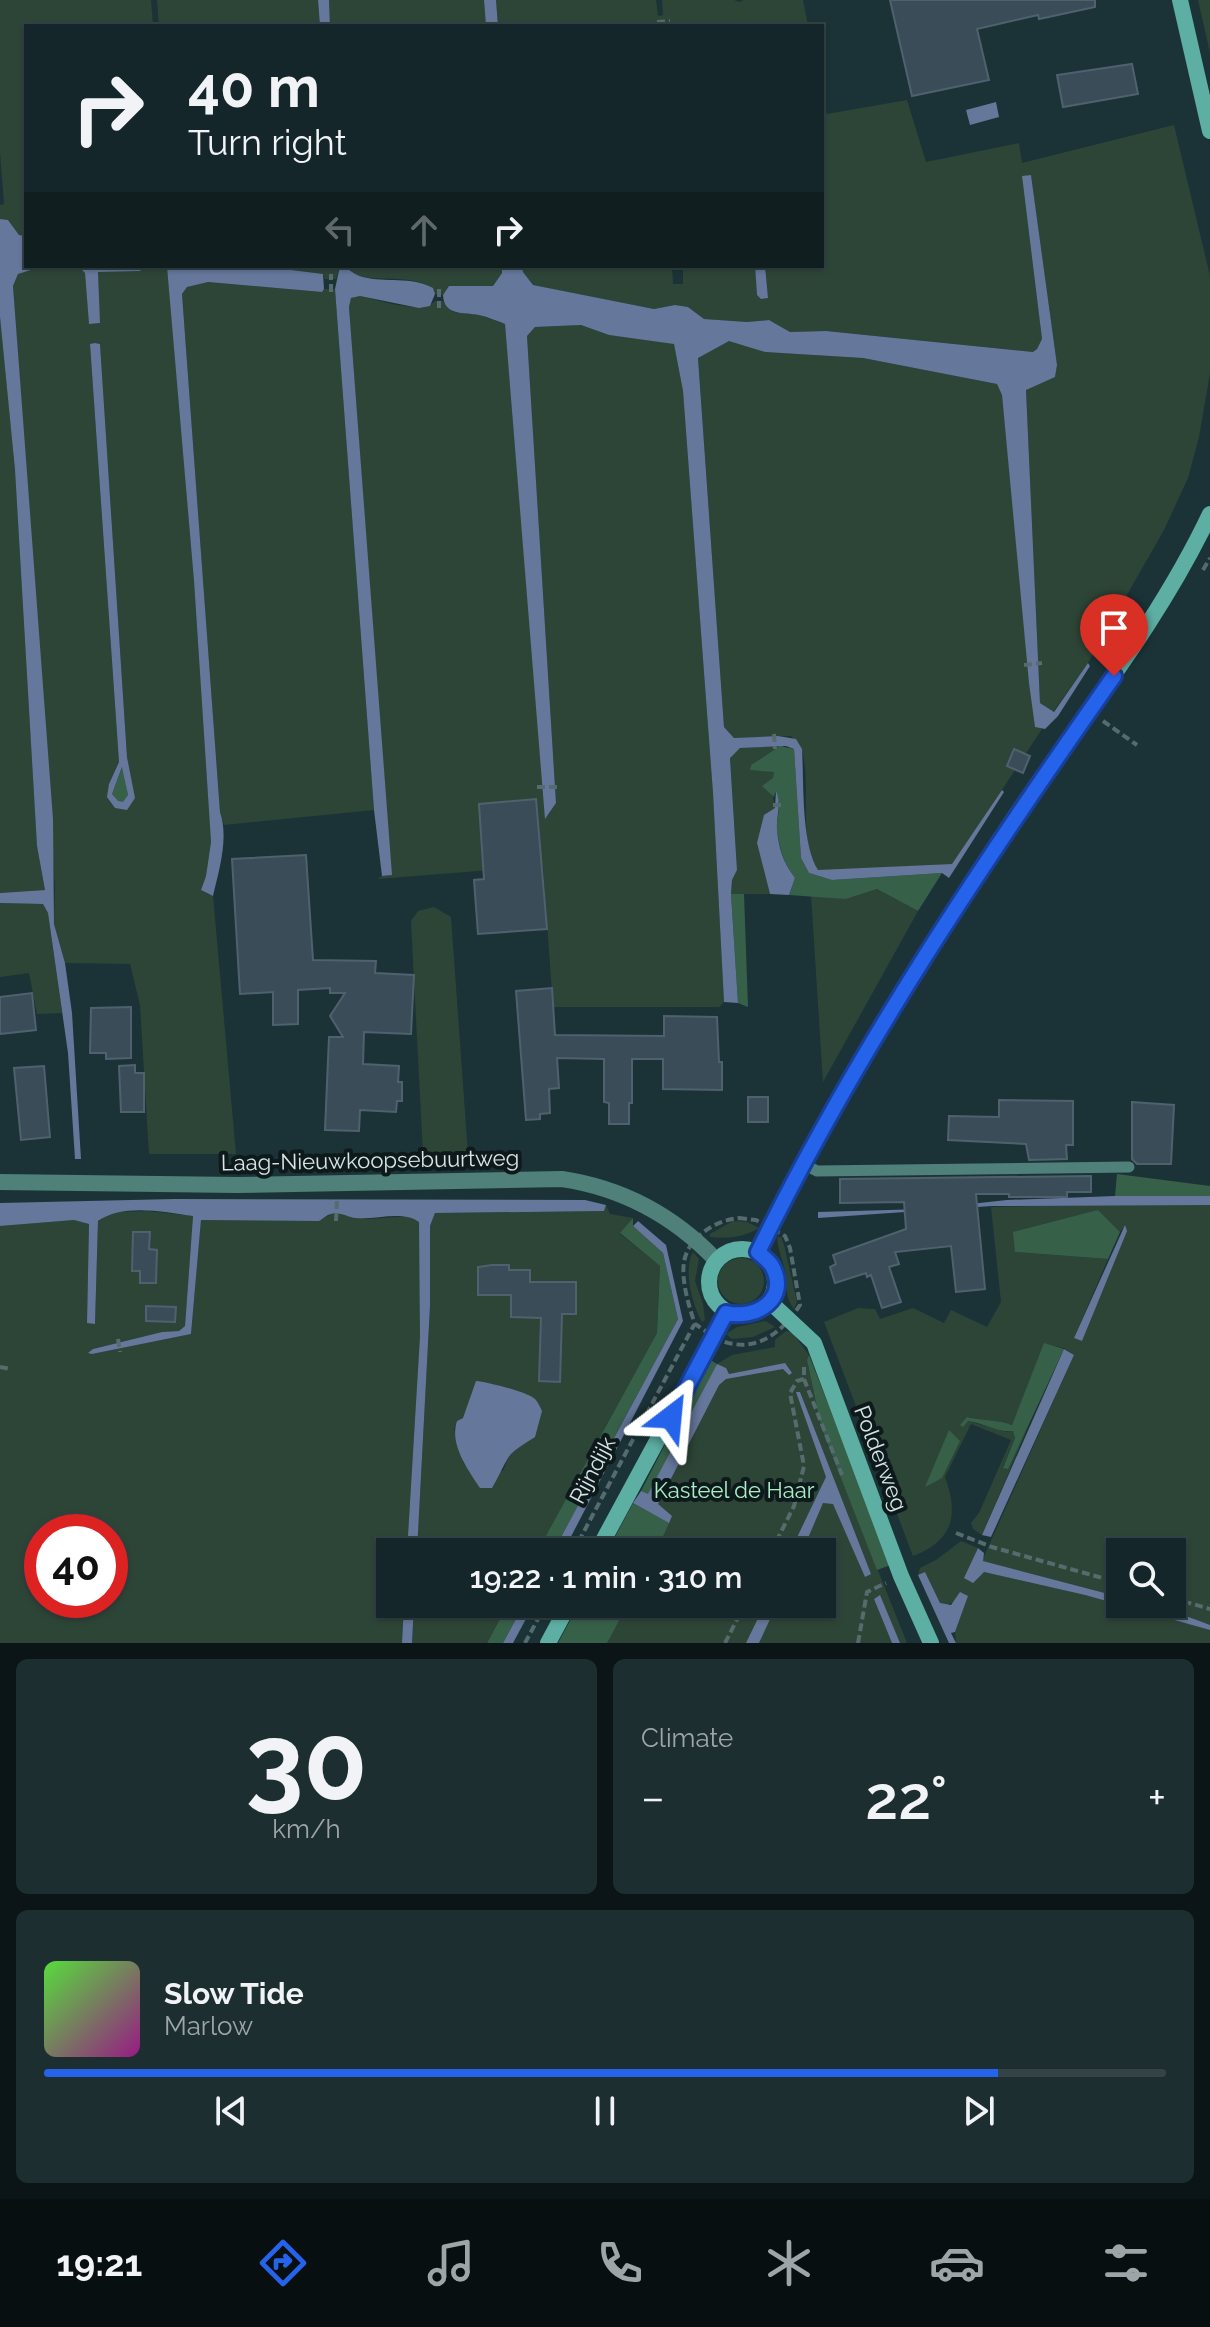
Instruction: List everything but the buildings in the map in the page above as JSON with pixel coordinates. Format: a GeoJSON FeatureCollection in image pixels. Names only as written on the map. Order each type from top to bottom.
{"type":"FeatureCollection","features":[{"type":"Feature","properties":{"kind":"street"},"geometry":{"type":"LineString","coordinates":[[1180,0],[1210,131]]}},
{"type":"Feature","properties":{"kind":"street"},"geometry":{"type":"LineString","coordinates":[[758,1252],[803,1164],[890,1011],[1011,823],[1161,605],[1210,514]]}},
{"type":"Feature","properties":{"kind":"street","name":"Laag-Nieuwkoopsebuurtweg"},"geometry":{"type":"LineString","coordinates":[[0,1182],[251,1185],[562,1179],[596,1184],[635,1199],[697,1240],[716,1260]]}},
{"type":"Feature","properties":{"kind":"street"},"geometry":{"type":"LineString","coordinates":[[744,1248],[758,1252],[773,1267],[776,1287],[770,1302],[757,1313],[741,1316],[726,1313],[715,1303],[708,1288],[710,1269],[726,1251],[744,1248]]}},
{"type":"Feature","properties":{"kind":"street","name":"Polderweg"},"geometry":{"type":"LineString","coordinates":[[770,1302],[814,1343],[901,1576],[931,1643]]}},
{"type":"Feature","properties":{"kind":"street","name":"Rijndijk"},"geometry":{"type":"LineString","coordinates":[[605,1538],[726,1313]]}},
{"type":"Feature","properties":{"kind":"street"},"geometry":{"type":"LineString","coordinates":[[548,1643],[561,1618]]}},
{"type":"Feature","properties":{"kind":"lane"},"geometry":{"type":"LineString","coordinates":[[803,1164],[817,1171],[1129,1167]]}},
{"type":"Feature","properties":{"kind":"path"},"geometry":{"type":"LineString","coordinates":[[657,22],[670,21]]}},
{"type":"Feature","properties":{"kind":"path"},"geometry":{"type":"LineString","coordinates":[[331,274],[331,292]]}},
{"type":"Feature","properties":{"kind":"path"},"geometry":{"type":"LineString","coordinates":[[439,289],[439,308]]}},
{"type":"Feature","properties":{"kind":"path"},"geometry":{"type":"LineString","coordinates":[[1024,665],[1042,663]]}},
{"type":"Feature","properties":{"kind":"path"},"geometry":{"type":"LineString","coordinates":[[1104,723],[1137,745]]}},
{"type":"Feature","properties":{"kind":"path"},"geometry":{"type":"LineString","coordinates":[[774,734],[775,749]]}},
{"type":"Feature","properties":{"kind":"path"},"geometry":{"type":"LineString","coordinates":[[537,787],[561,787]]}},
{"type":"Feature","properties":{"kind":"path"},"geometry":{"type":"LineString","coordinates":[[773,805],[782,805]]}},
{"type":"Feature","properties":{"kind":"path"},"geometry":{"type":"LineString","coordinates":[[336,1221],[337,1194]]}},
{"type":"Feature","properties":{"kind":"path"},"geometry":{"type":"LineString","coordinates":[[697,1240],[710,1226],[724,1219],[756,1220],[785,1236],[800,1305],[790,1321]]}},
{"type":"Feature","properties":{"kind":"path","name":"Rijndijk"},"geometry":{"type":"LineString","coordinates":[[580,1538],[695,1324]]}},
{"type":"Feature","properties":{"kind":"path"},"geometry":{"type":"LineString","coordinates":[[118,1339],[120,1352]]}},
{"type":"Feature","properties":{"kind":"path"},"geometry":{"type":"LineString","coordinates":[[0,1367],[10,1369]]}},
{"type":"Feature","properties":{"kind":"path"},"geometry":{"type":"LineString","coordinates":[[778,1538],[794,1506],[804,1466],[790,1393],[797,1381],[804,1379]]}},
{"type":"Feature","properties":{"kind":"path"},"geometry":{"type":"LineString","coordinates":[[956,1533],[992,1547],[1106,1579]]}},
{"type":"Feature","properties":{"kind":"path"},"geometry":{"type":"LineString","coordinates":[[858,1643],[867,1592],[889,1582]]}},
{"type":"Feature","properties":{"kind":"path"},"geometry":{"type":"LineString","coordinates":[[1186,1602],[1210,1609]]}},
{"type":"Feature","properties":{"kind":"path"},"geometry":{"type":"LineString","coordinates":[[525,1643],[538,1618]]}},
{"type":"Feature","properties":{"kind":"path"},"geometry":{"type":"LineString","coordinates":[[725,1643],[738,1618]]}},
{"type":"Feature","properties":{"kind":"green space"},"geometry":{"type":"Polygon","coordinates":[[[0,0],[151,0],[153,24],[24,24],[24,236],[19,235],[8,220],[0,219],[0,205],[4,204],[0,152],[0,0]]]}},
{"type":"Feature","properties":{"kind":"green space"},"geometry":{"type":"Polygon","coordinates":[[[157,0],[318,0],[320,24],[159,24],[157,0]]]}},
{"type":"Feature","properties":{"kind":"green space"},"geometry":{"type":"Polygon","coordinates":[[[329,0],[484,0],[486,24],[330,24],[329,0]]]}},
{"type":"Feature","properties":{"kind":"green space"},"geometry":{"type":"Polygon","coordinates":[[[496,0],[656,0],[658,16],[663,15],[662,0],[803,0],[808,24],[498,24],[496,0]]]}},
{"type":"Feature","properties":{"kind":"green space"},"geometry":{"type":"Polygon","coordinates":[[[1198,0],[1210,0],[1210,53],[1198,0]]]}},
{"type":"Feature","properties":{"kind":"green space"},"geometry":{"type":"Polygon","coordinates":[[[907,100],[926,162],[1019,143],[1022,163],[1174,125],[1210,276],[1210,373],[1199,437],[1188,478],[1164,530],[1088,663],[1053,712],[1040,703],[1026,389],[1055,377],[1057,365],[1031,175],[1022,177],[1042,339],[1033,352],[826,331],[790,332],[769,320],[704,319],[688,307],[675,305],[654,309],[533,285],[522,268],[672,268],[673,284],[683,284],[683,268],[755,268],[757,295],[768,298],[765,268],[824,268],[824,101],[827,114],[907,100]]]}},
{"type":"Feature","properties":{"kind":"green space"},"geometry":{"type":"Polygon","coordinates":[[[38,268],[80,268],[85,273],[89,324],[99,323],[98,271],[167,268],[194,581],[211,842],[201,890],[213,896],[236,1154],[149,1154],[140,1005],[130,964],[65,963],[54,924],[55,886],[13,286],[18,274],[38,268]],[[95,343],[90,345],[119,762],[109,784],[134,798],[127,757],[100,344],[95,343]]]}},
{"type":"Feature","properties":{"kind":"green space"},"geometry":{"type":"Polygon","coordinates":[[[276,268],[339,268],[336,279],[325,279],[323,274],[276,268]]]}},
{"type":"Feature","properties":{"kind":"green space"},"geometry":{"type":"Polygon","coordinates":[[[347,268],[502,268],[493,286],[449,286],[443,295],[435,294],[423,283],[361,276],[347,268]]]}},
{"type":"Feature","properties":{"kind":"green space"},"geometry":{"type":"Polygon","coordinates":[[[207,282],[321,292],[335,289],[374,810],[224,825],[220,812],[182,294],[187,287],[207,282]]]}},
{"type":"Feature","properties":{"kind":"green space"},"geometry":{"type":"Polygon","coordinates":[[[360,296],[410,307],[443,301],[453,312],[480,315],[505,324],[546,818],[556,803],[527,336],[535,327],[581,325],[609,335],[674,343],[683,391],[713,793],[724,1002],[719,1007],[553,1007],[543,866],[377,879],[391,875],[349,307],[351,298],[360,296]]]}},
{"type":"Feature","properties":{"kind":"green space"},"geometry":{"type":"Polygon","coordinates":[[[0,317],[15,470],[37,846],[45,890],[0,893],[0,317]]]}},
{"type":"Feature","properties":{"kind":"green space"},"geometry":{"type":"Polygon","coordinates":[[[729,340],[765,352],[863,358],[997,384],[1002,395],[1035,726],[1042,729],[953,864],[818,871],[808,843],[805,765],[800,747],[791,736],[734,738],[724,727],[698,357],[729,340]]]}},
{"type":"Feature","properties":{"kind":"green space"},"geometry":{"type":"Polygon","coordinates":[[[780,746],[751,765],[750,770],[774,771],[772,793],[775,808],[757,843],[770,894],[731,894],[732,880],[737,870],[730,757],[740,748],[780,746]]]}},
{"type":"Feature","properties":{"kind":"green space"},"geometry":{"type":"Polygon","coordinates":[[[780,746],[794,749],[801,858],[809,873],[832,880],[942,873],[918,911],[877,889],[846,899],[789,895],[795,878],[779,843],[779,802],[775,792],[774,797],[762,786],[773,778],[774,772],[750,770],[751,765],[780,746]]]}},
{"type":"Feature","properties":{"kind":"green space"},"geometry":{"type":"Polygon","coordinates":[[[123,765],[128,795],[124,802],[118,802],[112,794],[123,765]]]}},
{"type":"Feature","properties":{"kind":"green space"},"geometry":{"type":"Polygon","coordinates":[[[877,889],[918,911],[823,1082],[811,895],[846,899],[877,889]]]}},
{"type":"Feature","properties":{"kind":"green space"},"geometry":{"type":"Polygon","coordinates":[[[731,894],[744,894],[748,1007],[738,1003],[731,894]]]}},
{"type":"Feature","properties":{"kind":"green space"},"geometry":{"type":"Polygon","coordinates":[[[0,903],[43,904],[48,913],[62,1013],[37,1014],[29,973],[0,977],[0,903]]]}},
{"type":"Feature","properties":{"kind":"green space"},"geometry":{"type":"Polygon","coordinates":[[[434,907],[451,917],[468,1154],[423,1154],[411,921],[418,911],[434,907]]]}},
{"type":"Feature","properties":{"kind":"green space"},"geometry":{"type":"Polygon","coordinates":[[[1117,1174],[1210,1186],[1210,1196],[1115,1196],[1117,1174]]]}},
{"type":"Feature","properties":{"kind":"green space"},"geometry":{"type":"Polygon","coordinates":[[[606,1205],[610,1214],[633,1218],[620,1234],[660,1266],[657,1333],[545,1538],[418,1538],[430,1306],[430,1226],[435,1213],[604,1211],[606,1205]],[[514,1392],[457,1421],[454,1429],[464,1464],[503,1471],[515,1450],[521,1392],[514,1392]]]}},
{"type":"Feature","properties":{"kind":"green space"},"geometry":{"type":"Polygon","coordinates":[[[1210,1205],[1210,1625],[1186,1617],[1186,1538],[1106,1538],[1106,1593],[982,1561],[1074,1355],[1064,1348],[1045,1344],[1012,1425],[968,1417],[968,1421],[1013,1431],[1015,1438],[1003,1467],[1007,1469],[1029,1425],[982,1535],[973,1529],[971,1523],[979,1513],[1011,1440],[971,1424],[945,1477],[952,1503],[949,1525],[937,1543],[913,1556],[824,1322],[858,1308],[875,1309],[880,1319],[913,1308],[944,1323],[951,1310],[987,1327],[1001,1302],[991,1207],[1210,1205]],[[1098,1210],[1016,1252],[1108,1259],[1074,1338],[1082,1341],[1125,1226],[1120,1232],[1098,1210]]]}},
{"type":"Feature","properties":{"kind":"green space"},"geometry":{"type":"Polygon","coordinates":[[[1098,1210],[1120,1232],[1108,1259],[1015,1252],[1013,1232],[1098,1210]]]}},
{"type":"Feature","properties":{"kind":"green space"},"geometry":{"type":"Polygon","coordinates":[[[148,1211],[193,1216],[185,1326],[179,1331],[162,1332],[93,1349],[92,1354],[191,1334],[201,1220],[319,1221],[331,1214],[341,1213],[368,1219],[411,1216],[420,1222],[420,1336],[408,1538],[376,1538],[376,1618],[403,1618],[402,1643],[0,1643],[0,1226],[74,1220],[89,1224],[87,1323],[95,1323],[98,1222],[110,1212],[148,1211]]]}},
{"type":"Feature","properties":{"kind":"green space"},"geometry":{"type":"Polygon","coordinates":[[[633,1218],[633,1226],[663,1253],[678,1319],[561,1538],[545,1538],[657,1333],[660,1266],[620,1233],[633,1218]]]}},
{"type":"Feature","properties":{"kind":"green space"},"geometry":{"type":"Polygon","coordinates":[[[733,1221],[747,1222],[759,1228],[736,1237],[710,1237],[710,1234],[733,1221]]]}},
{"type":"Feature","properties":{"kind":"green space"},"geometry":{"type":"Polygon","coordinates":[[[777,1237],[781,1237],[784,1245],[797,1302],[794,1309],[788,1295],[777,1237]]]}},
{"type":"Feature","properties":{"kind":"green space"},"geometry":{"type":"Polygon","coordinates":[[[693,1252],[699,1259],[695,1281],[703,1304],[705,1320],[702,1322],[690,1287],[689,1268],[693,1252]]]}},
{"type":"Feature","properties":{"kind":"green space"},"geometry":{"type":"Polygon","coordinates":[[[741,1258],[757,1265],[764,1281],[757,1297],[741,1304],[725,1297],[718,1281],[725,1265],[741,1258]]]}},
{"type":"Feature","properties":{"kind":"green space"},"geometry":{"type":"Polygon","coordinates":[[[765,1321],[775,1327],[753,1337],[732,1339],[726,1334],[737,1327],[765,1321]]]}},
{"type":"Feature","properties":{"kind":"green space","name":"Kasteel de Haar"},"geometry":{"type":"Polygon","coordinates":[[[786,1331],[792,1332],[809,1355],[807,1360],[821,1428],[907,1643],[900,1643],[879,1596],[874,1599],[892,1643],[586,1643],[599,1618],[836,1618],[836,1538],[640,1538],[726,1370],[717,1364],[732,1355],[775,1347],[775,1340],[786,1331]]]}},
{"type":"Feature","properties":{"kind":"green space"},"geometry":{"type":"Polygon","coordinates":[[[1044,1343],[1064,1349],[1008,1469],[1003,1468],[1015,1438],[1013,1431],[968,1421],[963,1427],[960,1425],[967,1417],[1012,1425],[1044,1343]]]}},
{"type":"Feature","properties":{"kind":"green space"},"geometry":{"type":"Polygon","coordinates":[[[809,1355],[891,1565],[877,1570],[821,1427],[807,1360],[809,1355]]]}},
{"type":"Feature","properties":{"kind":"green space"},"geometry":{"type":"Polygon","coordinates":[[[709,1359],[717,1364],[648,1495],[641,1491],[709,1359]]]}},
{"type":"Feature","properties":{"kind":"green space"},"geometry":{"type":"Polygon","coordinates":[[[949,1430],[960,1441],[942,1478],[925,1487],[949,1430]]]}},
{"type":"Feature","properties":{"kind":"green space"},"geometry":{"type":"Polygon","coordinates":[[[633,1503],[669,1523],[662,1538],[614,1538],[633,1503]]]}},
{"type":"Feature","properties":{"kind":"green space"},"geometry":{"type":"Polygon","coordinates":[[[961,1541],[978,1548],[965,1578],[984,1572],[1085,1595],[1106,1601],[1106,1618],[1167,1618],[1210,1630],[1210,1643],[956,1643],[955,1632],[968,1596],[944,1606],[940,1603],[925,1573],[918,1575],[920,1568],[961,1541]]]}},
{"type":"Feature","properties":{"kind":"green space"},"geometry":{"type":"Polygon","coordinates":[[[413,1618],[500,1618],[487,1643],[412,1643],[413,1618]]]}},
{"type":"Feature","properties":{"kind":"green space"},"geometry":{"type":"Polygon","coordinates":[[[500,1618],[516,1618],[503,1643],[487,1643],[500,1618]]]}},
{"type":"Feature","properties":{"kind":"green space"},"geometry":{"type":"Polygon","coordinates":[[[571,1618],[620,1618],[607,1643],[558,1643],[571,1618]]]}},
{"type":"Feature","properties":{"kind":"water"},"geometry":{"type":"Polygon","coordinates":[[[318,0],[329,0],[330,24],[320,24],[318,0]]]}},
{"type":"Feature","properties":{"kind":"water"},"geometry":{"type":"Polygon","coordinates":[[[484,0],[496,0],[498,24],[486,24],[484,0]]]}},
{"type":"Feature","properties":{"kind":"water"},"geometry":{"type":"Polygon","coordinates":[[[996,102],[999,117],[970,125],[966,110],[996,102]]]}},
{"type":"Feature","properties":{"kind":"water"},"geometry":{"type":"Polygon","coordinates":[[[1031,175],[1057,365],[1055,377],[1026,390],[1040,703],[1054,712],[1088,663],[1090,666],[1058,716],[1045,729],[1035,727],[1002,395],[997,384],[863,358],[765,352],[729,341],[698,358],[724,727],[734,738],[778,736],[796,739],[802,749],[804,812],[809,844],[818,870],[952,864],[1002,790],[1004,792],[949,878],[942,873],[832,880],[809,873],[801,858],[794,749],[786,746],[740,748],[730,758],[737,870],[732,880],[731,894],[738,1003],[724,1002],[713,793],[683,391],[674,344],[609,335],[581,325],[535,327],[527,336],[556,803],[545,819],[505,324],[451,310],[444,302],[443,295],[449,286],[493,286],[502,268],[522,268],[533,285],[654,309],[675,305],[688,307],[704,319],[769,320],[790,332],[826,331],[1033,352],[1042,339],[1022,176],[1031,175]]]}},
{"type":"Feature","properties":{"kind":"water"},"geometry":{"type":"Polygon","coordinates":[[[0,219],[8,220],[19,235],[24,236],[24,268],[38,268],[18,274],[13,286],[53,819],[54,924],[65,963],[72,1013],[81,1159],[75,1159],[68,1053],[48,913],[43,904],[0,903],[0,893],[45,890],[37,846],[15,470],[0,317],[0,219]]]}},
{"type":"Feature","properties":{"kind":"water"},"geometry":{"type":"Polygon","coordinates":[[[80,268],[144,268],[140,271],[98,272],[100,323],[89,324],[85,273],[80,268]]]}},
{"type":"Feature","properties":{"kind":"water"},"geometry":{"type":"Polygon","coordinates":[[[167,268],[276,268],[323,274],[322,292],[208,282],[187,287],[182,294],[220,812],[224,832],[213,896],[201,890],[211,842],[194,581],[167,268]]]}},
{"type":"Feature","properties":{"kind":"water"},"geometry":{"type":"Polygon","coordinates":[[[340,268],[346,268],[363,277],[425,284],[433,288],[435,294],[430,306],[419,308],[360,296],[351,298],[349,307],[392,875],[382,876],[374,810],[335,289],[340,268]]]}},
{"type":"Feature","properties":{"kind":"water"},"geometry":{"type":"Polygon","coordinates":[[[755,268],[765,268],[768,298],[761,299],[757,295],[755,268]]]}},
{"type":"Feature","properties":{"kind":"water"},"geometry":{"type":"Polygon","coordinates":[[[90,344],[100,344],[127,757],[135,798],[127,810],[115,808],[107,797],[119,762],[90,344]],[[122,767],[112,794],[123,802],[128,795],[122,767]]]}},
{"type":"Feature","properties":{"kind":"water"},"geometry":{"type":"Polygon","coordinates":[[[776,791],[779,801],[779,843],[795,878],[789,895],[770,894],[757,843],[764,815],[775,808],[776,791]]]}},
{"type":"Feature","properties":{"kind":"water"},"geometry":{"type":"Polygon","coordinates":[[[1210,1196],[1210,1205],[992,1206],[818,1218],[818,1212],[924,1209],[1007,1200],[1210,1196]]]}},
{"type":"Feature","properties":{"kind":"water"},"geometry":{"type":"Polygon","coordinates":[[[175,1199],[585,1200],[606,1205],[604,1211],[435,1213],[430,1226],[430,1306],[418,1538],[408,1538],[420,1336],[419,1222],[397,1216],[356,1218],[337,1213],[319,1221],[201,1220],[191,1334],[92,1354],[88,1353],[93,1349],[162,1332],[179,1331],[185,1326],[193,1216],[131,1210],[108,1215],[98,1221],[95,1324],[87,1323],[89,1224],[74,1220],[0,1226],[0,1203],[175,1199]]]}},
{"type":"Feature","properties":{"kind":"water"},"geometry":{"type":"Polygon","coordinates":[[[638,1221],[666,1245],[683,1321],[570,1538],[561,1538],[678,1319],[663,1253],[633,1226],[638,1221]]]}},
{"type":"Feature","properties":{"kind":"water"},"geometry":{"type":"Polygon","coordinates":[[[1125,1225],[1127,1231],[1082,1341],[1074,1338],[1125,1225]]]}},
{"type":"Feature","properties":{"kind":"water"},"geometry":{"type":"Polygon","coordinates":[[[1064,1349],[1074,1355],[991,1537],[982,1535],[1064,1349]]]}},
{"type":"Feature","properties":{"kind":"water"},"geometry":{"type":"Polygon","coordinates":[[[785,1363],[792,1373],[789,1375],[783,1369],[726,1379],[719,1385],[658,1504],[672,1516],[669,1523],[633,1503],[641,1491],[648,1494],[717,1364],[726,1368],[729,1374],[785,1363]]]}},
{"type":"Feature","properties":{"kind":"water"},"geometry":{"type":"Polygon","coordinates":[[[476,1381],[531,1396],[542,1411],[535,1437],[511,1455],[492,1488],[480,1488],[461,1456],[456,1439],[457,1421],[463,1418],[476,1381]]]}},
{"type":"Feature","properties":{"kind":"water"},"geometry":{"type":"Polygon","coordinates":[[[796,1392],[800,1392],[871,1574],[865,1577],[833,1504],[823,1503],[808,1538],[797,1538],[826,1477],[796,1392]]]}},
{"type":"Feature","properties":{"kind":"water"},"geometry":{"type":"Polygon","coordinates":[[[978,1548],[984,1553],[983,1561],[1106,1593],[1106,1601],[984,1572],[973,1583],[964,1578],[978,1548]]]}},
{"type":"Feature","properties":{"kind":"water"},"geometry":{"type":"Polygon","coordinates":[[[925,1572],[940,1603],[951,1605],[960,1592],[968,1596],[955,1632],[951,1633],[956,1643],[949,1643],[918,1575],[925,1572]]]}},
{"type":"Feature","properties":{"kind":"water"},"geometry":{"type":"Polygon","coordinates":[[[880,1595],[900,1643],[892,1643],[874,1599],[880,1595]]]}},
{"type":"Feature","properties":{"kind":"water"},"geometry":{"type":"Polygon","coordinates":[[[1186,1616],[1210,1625],[1210,1630],[1167,1618],[1186,1616]]]}},
{"type":"Feature","properties":{"kind":"water"},"geometry":{"type":"Polygon","coordinates":[[[403,1618],[413,1618],[412,1643],[402,1643],[403,1618]]]}},
{"type":"Feature","properties":{"kind":"water"},"geometry":{"type":"Polygon","coordinates":[[[516,1618],[526,1618],[513,1643],[503,1643],[516,1618]]]}},
{"type":"Feature","properties":{"kind":"water"},"geometry":{"type":"Polygon","coordinates":[[[758,1618],[771,1618],[759,1643],[746,1643],[758,1618]]]}},
{"type":"Feature","properties":{"kind":"route"},"geometry":{"type":"LineString","coordinates":[[671,1417],[726,1313],[741,1316],[757,1313],[770,1302],[776,1287],[773,1267],[758,1252],[831,1112],[890,1011],[1011,823],[1114,676]]}}]}
